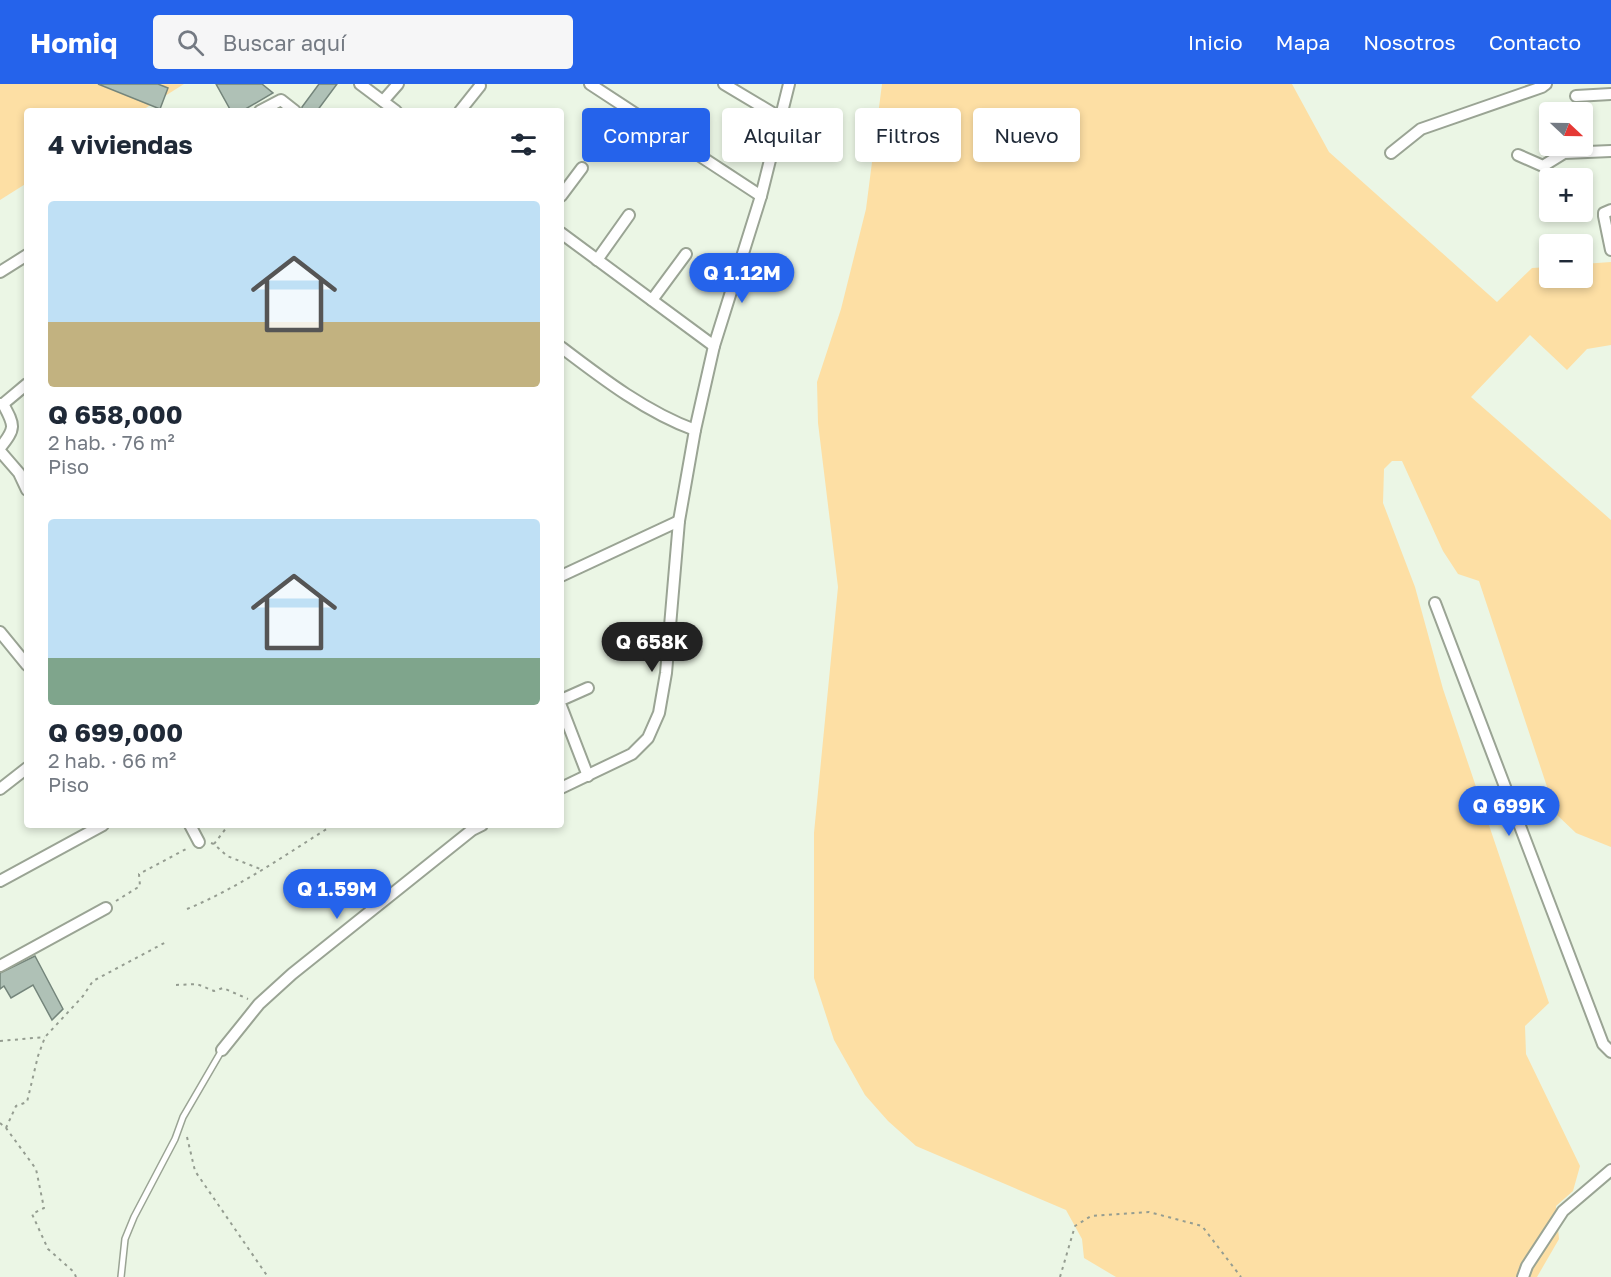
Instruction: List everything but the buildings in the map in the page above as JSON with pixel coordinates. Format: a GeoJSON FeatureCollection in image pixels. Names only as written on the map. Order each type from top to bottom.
{"type":"FeatureCollection","features":[{"type":"Feature","properties":{"kind":"street"},"geometry":{"type":"LineString","coordinates":[[360,84],[392,108]]}},
{"type":"Feature","properties":{"kind":"street"},"geometry":{"type":"LineString","coordinates":[[383,101],[398,84]]}},
{"type":"Feature","properties":{"kind":"street"},"geometry":{"type":"LineString","coordinates":[[590,84],[761,196]]}},
{"type":"Feature","properties":{"kind":"street"},"geometry":{"type":"LineString","coordinates":[[724,84],[764,108]]}},
{"type":"Feature","properties":{"kind":"street"},"geometry":{"type":"LineString","coordinates":[[783,108],[789,84]]}},
{"type":"Feature","properties":{"kind":"street"},"geometry":{"type":"LineString","coordinates":[[1391,153],[1422,129],[1546,84]]}},
{"type":"Feature","properties":{"kind":"street"},"geometry":{"type":"LineString","coordinates":[[462,108],[480,86]]}},
{"type":"Feature","properties":{"kind":"street"},"geometry":{"type":"LineString","coordinates":[[1576,96],[1611,94]]}},
{"type":"Feature","properties":{"kind":"street"},"geometry":{"type":"LineString","coordinates":[[266,108],[281,100],[291,108]]}},
{"type":"Feature","properties":{"kind":"street"},"geometry":{"type":"LineString","coordinates":[[1518,155],[1543,166],[1564,153],[1611,151]]}},
{"type":"Feature","properties":{"kind":"street"},"geometry":{"type":"LineString","coordinates":[[564,787],[632,754],[648,738],[659,713],[666,673],[679,521],[696,430],[714,346],[761,196],[769,162]]}},
{"type":"Feature","properties":{"kind":"street"},"geometry":{"type":"LineString","coordinates":[[564,192],[582,168]]}},
{"type":"Feature","properties":{"kind":"street"},"geometry":{"type":"LineString","coordinates":[[1611,210],[1604,213],[1604,216],[1611,250]]}},
{"type":"Feature","properties":{"kind":"street"},"geometry":{"type":"LineString","coordinates":[[597,260],[630,215]]}},
{"type":"Feature","properties":{"kind":"street"},"geometry":{"type":"LineString","coordinates":[[564,235],[714,346]]}},
{"type":"Feature","properties":{"kind":"street"},"geometry":{"type":"LineString","coordinates":[[652,300],[686,254]]}},
{"type":"Feature","properties":{"kind":"street"},"geometry":{"type":"LineString","coordinates":[[0,272],[24,257]]}},
{"type":"Feature","properties":{"kind":"street"},"geometry":{"type":"LineString","coordinates":[[564,349],[602,379],[650,409],[674,422],[696,430]]}},
{"type":"Feature","properties":{"kind":"street"},"geometry":{"type":"LineString","coordinates":[[23,470],[0,449],[14,427],[2,404],[24,386]]}},
{"type":"Feature","properties":{"kind":"street"},"geometry":{"type":"LineString","coordinates":[[564,575],[679,521]]}},
{"type":"Feature","properties":{"kind":"street"},"geometry":{"type":"LineString","coordinates":[[1435,603],[1603,1044],[1611,1052]]}},
{"type":"Feature","properties":{"kind":"street"},"geometry":{"type":"LineString","coordinates":[[0,632],[24,661]]}},
{"type":"Feature","properties":{"kind":"street"},"geometry":{"type":"LineString","coordinates":[[564,699],[588,688]]}},
{"type":"Feature","properties":{"kind":"street"},"geometry":{"type":"LineString","coordinates":[[564,714],[588,776]]}},
{"type":"Feature","properties":{"kind":"street"},"geometry":{"type":"LineString","coordinates":[[2,784],[24,770]]}},
{"type":"Feature","properties":{"kind":"street"},"geometry":{"type":"LineString","coordinates":[[0,881],[88,828]]}},
{"type":"Feature","properties":{"kind":"street"},"geometry":{"type":"LineString","coordinates":[[192,828],[199,842]]}},
{"type":"Feature","properties":{"kind":"street"},"geometry":{"type":"LineString","coordinates":[[222,1050],[259,1004],[292,974],[476,828]]}},
{"type":"Feature","properties":{"kind":"street"},"geometry":{"type":"LineString","coordinates":[[0,966],[106,908]]}},
{"type":"Feature","properties":{"kind":"street"},"geometry":{"type":"LineString","coordinates":[[1523,1277],[1527,1266],[1563,1211],[1611,1170]]}},
{"type":"Feature","properties":{"kind":"lane"},"geometry":{"type":"LineString","coordinates":[[121,1277],[125,1239],[134,1217],[175,1139],[183,1118],[222,1050]]}},
{"type":"Feature","properties":{"kind":"path"},"geometry":{"type":"LineString","coordinates":[[214,844],[226,828]]}},
{"type":"Feature","properties":{"kind":"path"},"geometry":{"type":"LineString","coordinates":[[187,909],[215,897],[263,870],[328,828]]}},
{"type":"Feature","properties":{"kind":"path"},"geometry":{"type":"LineString","coordinates":[[106,908],[140,886],[139,874],[199,842],[214,844],[227,856],[263,870]]}},
{"type":"Feature","properties":{"kind":"path"},"geometry":{"type":"LineString","coordinates":[[6,1128],[16,1106],[27,1102],[45,1037],[83,996],[93,981],[168,941]]}},
{"type":"Feature","properties":{"kind":"path"},"geometry":{"type":"LineString","coordinates":[[176,985],[197,984],[214,991],[223,988],[259,1004]]}},
{"type":"Feature","properties":{"kind":"path"},"geometry":{"type":"LineString","coordinates":[[0,1041],[45,1037]]}},
{"type":"Feature","properties":{"kind":"path"},"geometry":{"type":"LineString","coordinates":[[183,1118],[195,1171],[268,1277]]}},
{"type":"Feature","properties":{"kind":"path"},"geometry":{"type":"LineString","coordinates":[[0,1123],[36,1168],[44,1208],[32,1214],[48,1249],[74,1272],[76,1277]]}},
{"type":"Feature","properties":{"kind":"path"},"geometry":{"type":"LineString","coordinates":[[1060,1277],[1075,1226],[1091,1216],[1149,1212],[1202,1226],[1242,1277]]}},
{"type":"Feature","properties":{"kind":"shaded area"},"geometry":{"type":"Polygon","coordinates":[[[0,84],[184,84],[146,108],[24,108],[24,185],[0,200],[0,84]]]}},
{"type":"Feature","properties":{"kind":"shaded area"},"geometry":{"type":"Polygon","coordinates":[[[882,84],[1292,84],[1329,152],[1497,302],[1532,268],[1539,268],[1539,288],[1593,288],[1593,263],[1611,262],[1611,345],[1587,349],[1567,370],[1530,335],[1471,397],[1611,520],[1611,847],[1576,833],[1556,814],[1479,581],[1458,574],[1443,551],[1402,461],[1392,461],[1384,469],[1383,503],[1415,587],[1443,689],[1549,1003],[1525,1026],[1526,1054],[1580,1166],[1573,1191],[1556,1206],[1559,1239],[1537,1277],[1116,1277],[1084,1258],[1082,1239],[1066,1210],[916,1146],[888,1121],[865,1095],[834,1040],[814,978],[814,833],[838,587],[818,423],[817,382],[841,309],[866,209],[872,162],[961,162],[961,108],[879,108],[882,84]]]}}]}
